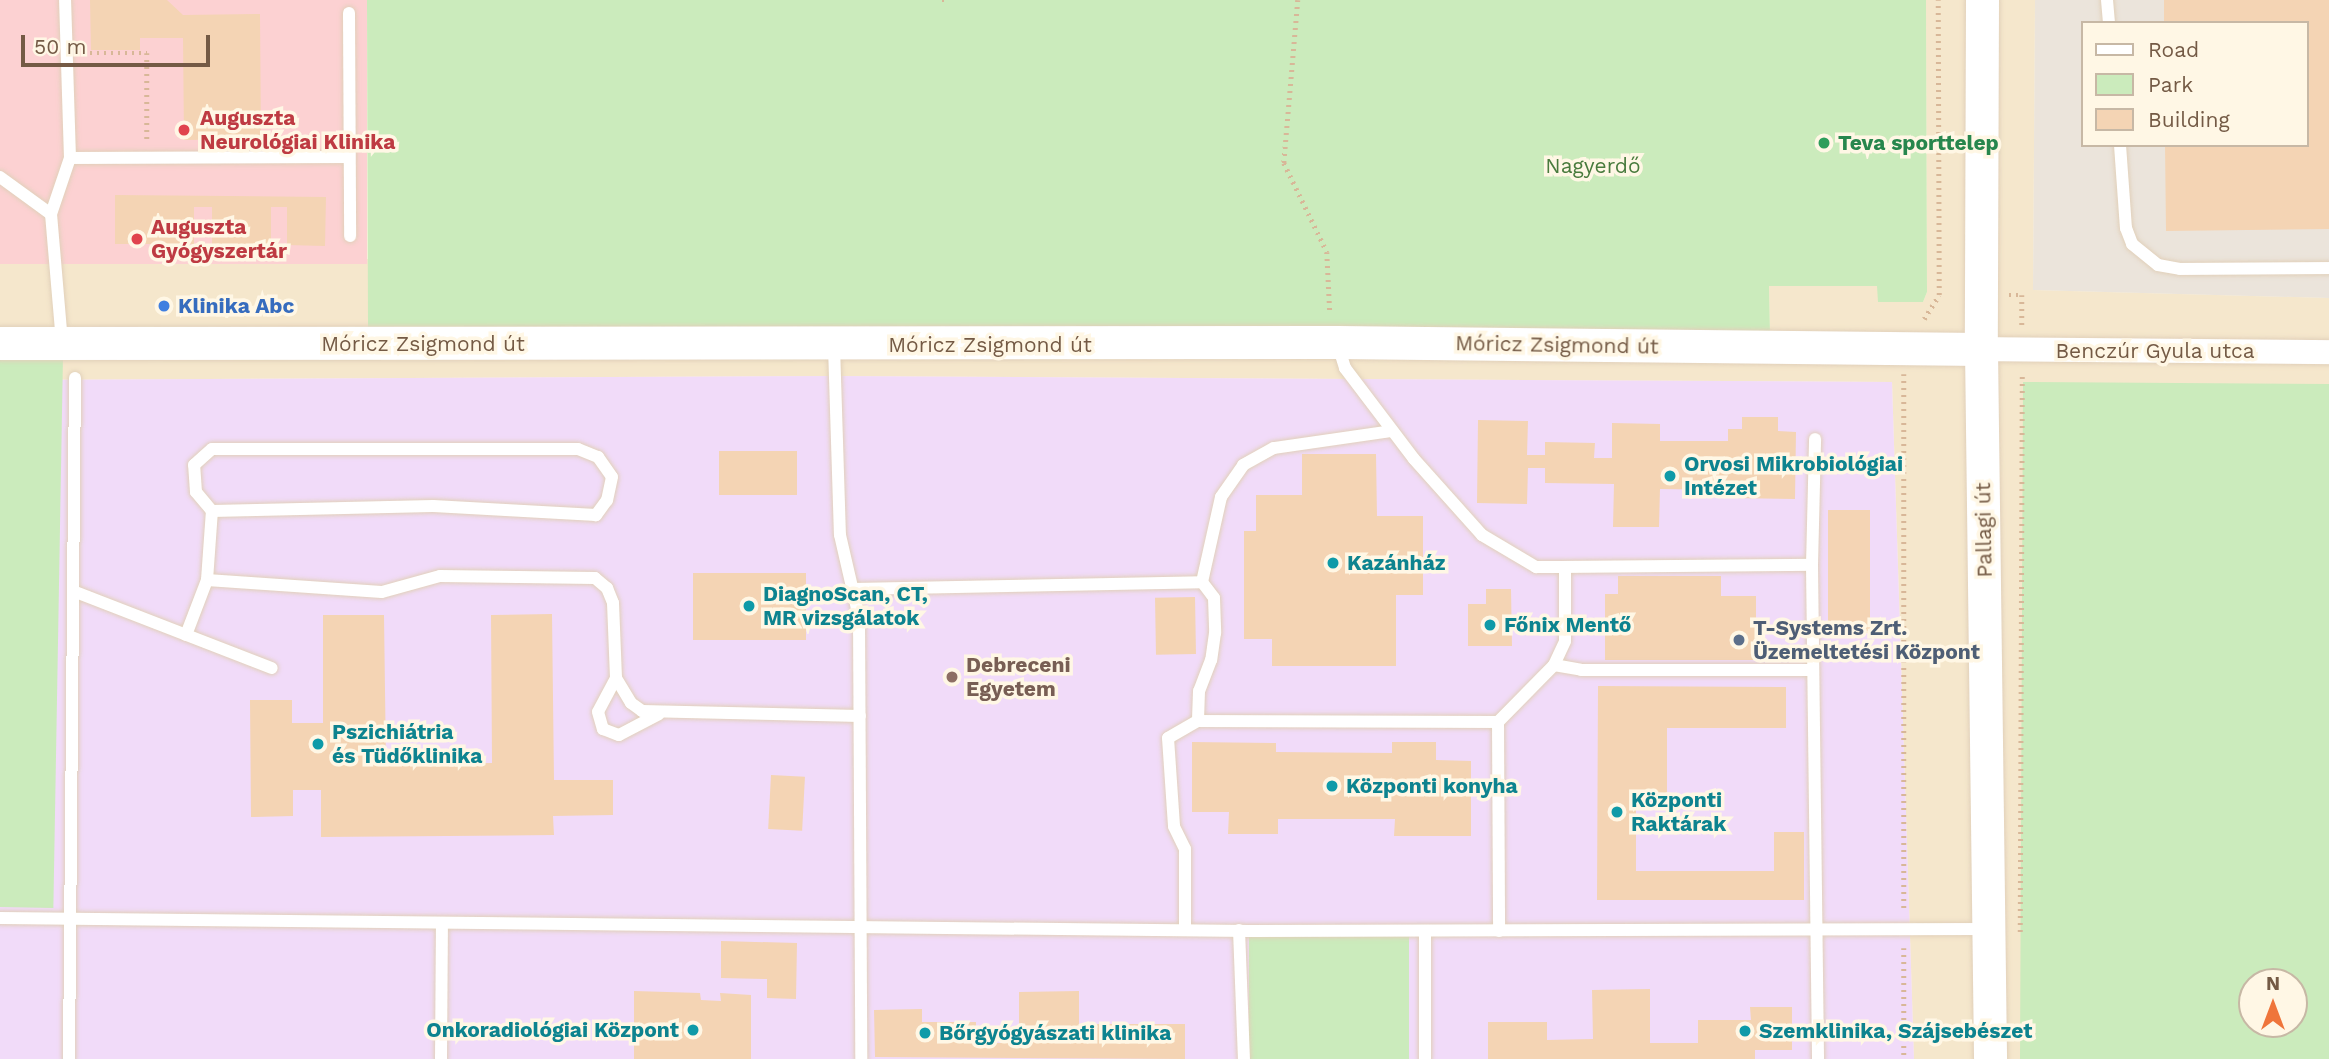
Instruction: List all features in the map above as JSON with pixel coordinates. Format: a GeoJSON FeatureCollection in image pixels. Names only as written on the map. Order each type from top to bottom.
{"type":"FeatureCollection","features":[{"type":"Feature","properties":{"kind":"street","name":"Pallagi út"},"geometry":{"type":"LineString","coordinates":[[1982,0],[1981,349],[2005,932],[1990,1059]]}},
{"type":"Feature","properties":{"kind":"street","name":"Móricz Zsigmond út"},"geometry":{"type":"LineString","coordinates":[[0,343],[834,346],[1333,327],[1981,349]]}},
{"type":"Feature","properties":{"kind":"street","name":"Benczúr Gyula utca"},"geometry":{"type":"LineString","coordinates":[[1981,349],[2329,352]]}},
{"type":"Feature","properties":{"kind":"lane"},"geometry":{"type":"LineString","coordinates":[[62,342],[51,214],[70,158],[64,52],[65,0]]}},
{"type":"Feature","properties":{"kind":"lane"},"geometry":{"type":"LineString","coordinates":[[2107,0],[2109,21]]}},
{"type":"Feature","properties":{"kind":"lane"},"geometry":{"type":"LineString","coordinates":[[349,13],[350,236]]}},
{"type":"Feature","properties":{"kind":"lane"},"geometry":{"type":"LineString","coordinates":[[2120,147],[2126,228],[2132,244],[2158,265],[2180,269],[2329,268]]}},
{"type":"Feature","properties":{"kind":"lane"},"geometry":{"type":"LineString","coordinates":[[70,158],[349,157]]}},
{"type":"Feature","properties":{"kind":"lane"},"geometry":{"type":"LineString","coordinates":[[0,177],[51,214]]}},
{"type":"Feature","properties":{"kind":"lane"},"geometry":{"type":"LineString","coordinates":[[1333,327],[1345,368],[1392,431],[1482,535],[1536,567],[1812,565]]}},
{"type":"Feature","properties":{"kind":"lane"},"geometry":{"type":"LineString","coordinates":[[834,346],[840,535],[859,617],[862,1059]]}},
{"type":"Feature","properties":{"kind":"lane"},"geometry":{"type":"LineString","coordinates":[[69,1059],[68,916],[75,378]]}},
{"type":"Feature","properties":{"kind":"lane"},"geometry":{"type":"LineString","coordinates":[[1198,721],[1199,691],[1211,660],[1215,633],[1214,598],[1202,582],[1221,497],[1243,465],[1275,448],[1392,431]]}},
{"type":"Feature","properties":{"kind":"lane"},"geometry":{"type":"LineString","coordinates":[[1815,439],[1812,670],[1818,1059]]}},
{"type":"Feature","properties":{"kind":"lane"},"geometry":{"type":"LineString","coordinates":[[186,635],[207,580],[212,511],[196,492],[194,465],[212,449],[578,449],[598,457],[612,477],[607,500],[596,515],[433,506],[212,511]]}},
{"type":"Feature","properties":{"kind":"lane"},"geometry":{"type":"LineString","coordinates":[[1499,931],[1498,722],[1554,665],[1565,641],[1565,567]]}},
{"type":"Feature","properties":{"kind":"lane"},"geometry":{"type":"LineString","coordinates":[[207,580],[383,592],[440,576],[595,578],[607,588],[613,603],[616,678],[631,703],[659,714],[860,716]]}},
{"type":"Feature","properties":{"kind":"lane"},"geometry":{"type":"LineString","coordinates":[[853,589],[1202,582]]}},
{"type":"Feature","properties":{"kind":"lane"},"geometry":{"type":"LineString","coordinates":[[73,591],[272,667]]}},
{"type":"Feature","properties":{"kind":"lane"},"geometry":{"type":"LineString","coordinates":[[1554,665],[1581,670],[1812,670]]}},
{"type":"Feature","properties":{"kind":"lane"},"geometry":{"type":"LineString","coordinates":[[616,678],[598,712],[603,729],[620,735],[659,714]]}},
{"type":"Feature","properties":{"kind":"lane"},"geometry":{"type":"LineString","coordinates":[[1185,929],[1185,849],[1174,826],[1168,738],[1198,721],[1498,722]]}},
{"type":"Feature","properties":{"kind":"lane"},"geometry":{"type":"LineString","coordinates":[[0,918],[68,916],[442,924],[863,924],[1239,930],[2005,932]]}},
{"type":"Feature","properties":{"kind":"lane"},"geometry":{"type":"LineString","coordinates":[[441,1059],[442,924]]}},
{"type":"Feature","properties":{"kind":"lane"},"geometry":{"type":"LineString","coordinates":[[1239,930],[1244,1059]]}},
{"type":"Feature","properties":{"kind":"lane"},"geometry":{"type":"LineString","coordinates":[[1425,931],[1425,1059]]}},
{"type":"Feature","properties":{"kind":"path"},"geometry":{"type":"LineString","coordinates":[[942,0],[948,0]]}},
{"type":"Feature","properties":{"kind":"path"},"geometry":{"type":"LineString","coordinates":[[1298,0],[1284,163],[1327,252],[1333,327]]}},
{"type":"Feature","properties":{"kind":"path"},"geometry":{"type":"LineString","coordinates":[[1904,1059],[1904,366],[1924,366],[1924,320],[1939,295],[1938,0]]}},
{"type":"Feature","properties":{"kind":"path"},"geometry":{"type":"LineString","coordinates":[[64,52],[147,53],[146,158]]}},
{"type":"Feature","properties":{"kind":"path"},"geometry":{"type":"LineString","coordinates":[[2005,932],[2022,382]]}},
{"type":"Feature","properties":{"kind":"shaded area","name":"Auguszta Neurológiai Klinika"},"geometry":{"type":"Polygon","coordinates":[[[0,0],[367,0],[367,264],[0,264],[0,0]]]}},
{"type":"Feature","properties":{"kind":"shaded area"},"geometry":{"type":"Polygon","coordinates":[[[1926,0],[2035,0],[2033,290],[2329,298],[2329,1059],[1914,1059],[1892,382],[835,376],[0,380],[0,264],[368,259],[368,327],[1770,334],[1769,286],[1877,286],[1923,302],[1927,292],[1926,0]]]}},
{"type":"Feature","properties":{"kind":"shaded area"},"geometry":{"type":"Polygon","coordinates":[[[2035,0],[2329,0],[2329,298],[2033,290],[2035,0]]]}},
{"type":"Feature","properties":{"kind":"shaded area","name":"Debreceni Egyetem"},"geometry":{"type":"Polygon","coordinates":[[[835,376],[1892,382],[1914,1059],[0,1059],[0,380],[835,376]]]}},
{"type":"Feature","properties":{"kind":"green space","name":"Nagyerdő"},"geometry":{"type":"Polygon","coordinates":[[[367,0],[1926,0],[1927,292],[1923,302],[1878,302],[1877,286],[1769,286],[1770,334],[368,327],[367,0]]]}},
{"type":"Feature","properties":{"kind":"green space"},"geometry":{"type":"Polygon","coordinates":[[[0,354],[63,355],[53,908],[0,907],[0,354]]]}},
{"type":"Feature","properties":{"kind":"green space"},"geometry":{"type":"Polygon","coordinates":[[[2023,382],[2329,384],[2329,1059],[2020,1059],[2023,382]]]}},
{"type":"Feature","properties":{"kind":"green space"},"geometry":{"type":"Polygon","coordinates":[[[1249,930],[1409,930],[1409,1059],[1249,1059],[1249,930]]]}},
{"type":"Feature","properties":{"kind":"building"},"geometry":{"type":"Polygon","coordinates":[[[90,0],[167,0],[183,15],[260,14],[261,139],[184,140],[183,38],[140,38],[140,50],[91,50],[90,0]]]}},
{"type":"Feature","properties":{"kind":"building"},"geometry":{"type":"Polygon","coordinates":[[[2164,0],[2329,0],[2329,229],[2166,231],[2165,147],[2308,147],[2308,21],[2164,21],[2164,0]]]}},
{"type":"Feature","properties":{"kind":"building"},"geometry":{"type":"Polygon","coordinates":[[[115,195],[326,197],[325,246],[287,245],[287,207],[271,207],[271,245],[212,244],[212,207],[194,207],[194,244],[115,244],[115,195]]]}},
{"type":"Feature","properties":{"kind":"building","name":"Orvosi Mikrobiológiai Intézet"},"geometry":{"type":"Polygon","coordinates":[[[1742,417],[1778,417],[1778,431],[1796,432],[1795,499],[1730,498],[1730,490],[1660,489],[1659,527],[1613,527],[1614,484],[1545,483],[1545,468],[1528,468],[1527,504],[1477,503],[1478,420],[1528,421],[1527,455],[1545,455],[1545,442],[1595,443],[1594,458],[1612,458],[1612,423],[1660,424],[1660,441],[1728,441],[1728,429],[1742,429],[1742,417]]]}},
{"type":"Feature","properties":{"kind":"building"},"geometry":{"type":"Polygon","coordinates":[[[719,451],[797,451],[797,495],[719,495],[719,451]]]}},
{"type":"Feature","properties":{"kind":"building","name":"Kazánház"},"geometry":{"type":"Polygon","coordinates":[[[1302,454],[1376,454],[1377,516],[1423,516],[1423,595],[1396,595],[1396,666],[1272,666],[1272,639],[1244,639],[1244,531],[1256,531],[1256,495],[1302,495],[1302,454]]]}},
{"type":"Feature","properties":{"kind":"building"},"geometry":{"type":"Polygon","coordinates":[[[1828,510],[1870,510],[1870,633],[1828,633],[1828,510]]]}},
{"type":"Feature","properties":{"kind":"building","name":"DiagnoScan, CT, MR vizsgálatok"},"geometry":{"type":"Polygon","coordinates":[[[693,573],[806,573],[806,640],[693,640],[693,573]]]}},
{"type":"Feature","properties":{"kind":"building"},"geometry":{"type":"Polygon","coordinates":[[[1618,576],[1721,576],[1721,596],[1756,596],[1756,660],[1605,660],[1605,594],[1618,594],[1618,576]]]}},
{"type":"Feature","properties":{"kind":"building","name":"Főnix Mentő"},"geometry":{"type":"Polygon","coordinates":[[[1486,589],[1511,589],[1512,646],[1468,646],[1468,604],[1486,604],[1486,589]]]}},
{"type":"Feature","properties":{"kind":"building"},"geometry":{"type":"Polygon","coordinates":[[[1195,597],[1196,654],[1156,655],[1155,598],[1195,597]]]}},
{"type":"Feature","properties":{"kind":"building","name":"Pszichiátria és Tüdőklinika"},"geometry":{"type":"Polygon","coordinates":[[[552,614],[554,780],[613,780],[613,815],[553,816],[554,835],[321,837],[321,790],[293,790],[293,816],[251,817],[250,700],[292,700],[292,723],[323,723],[323,615],[384,615],[386,764],[492,763],[491,615],[552,614]]]}},
{"type":"Feature","properties":{"kind":"building","name":"Központi Raktárak"},"geometry":{"type":"Polygon","coordinates":[[[1598,686],[1786,687],[1786,728],[1667,728],[1667,793],[1636,792],[1636,871],[1774,871],[1774,832],[1804,832],[1804,900],[1597,900],[1598,686]]]}},
{"type":"Feature","properties":{"kind":"building","name":"Központi konyha"},"geometry":{"type":"Polygon","coordinates":[[[1192,742],[1276,743],[1276,752],[1392,753],[1392,742],[1436,742],[1436,760],[1471,761],[1471,836],[1394,836],[1395,819],[1278,819],[1278,834],[1228,834],[1229,812],[1192,812],[1192,742]]]}},
{"type":"Feature","properties":{"kind":"building"},"geometry":{"type":"Polygon","coordinates":[[[771,775],[805,777],[802,831],[768,829],[771,775]]]}},
{"type":"Feature","properties":{"kind":"building"},"geometry":{"type":"Polygon","coordinates":[[[721,941],[797,943],[796,999],[767,998],[767,979],[721,978],[721,941]]]}},
{"type":"Feature","properties":{"kind":"building","name":"Szemklinika, Szájsebészet"},"geometry":{"type":"Polygon","coordinates":[[[1650,989],[1650,1043],[1698,1043],[1698,1020],[1751,1020],[1750,1007],[1792,1007],[1792,1050],[1755,1050],[1755,1059],[1488,1059],[1488,1022],[1547,1022],[1547,1040],[1593,1039],[1592,990],[1650,989]]]}},
{"type":"Feature","properties":{"kind":"building","name":"Onkoradiológiai Központ"},"geometry":{"type":"Polygon","coordinates":[[[634,991],[700,993],[701,1000],[721,1001],[720,993],[751,995],[751,1059],[634,1059],[634,991]]]}},
{"type":"Feature","properties":{"kind":"building","name":"Bőrgyógyászati klinika"},"geometry":{"type":"Polygon","coordinates":[[[1079,991],[1079,1041],[1090,1041],[1089,1024],[1185,1024],[1185,1059],[875,1057],[874,1010],[922,1009],[922,1022],[976,1022],[976,1043],[1019,1043],[1019,992],[1079,991]]]}},
{"type":"Feature","properties":{"kind":"place","name":"Auguszta Neurológiai Klinika"},"geometry":{"type":"Point","coordinates":[184,130]}},
{"type":"Feature","properties":{"kind":"place","name":"Teva sporttelep"},"geometry":{"type":"Point","coordinates":[1824,143]}},
{"type":"Feature","properties":{"kind":"place","name":"Auguszta Gyógyszertár"},"geometry":{"type":"Point","coordinates":[137,239]}},
{"type":"Feature","properties":{"kind":"place","name":"Klinika Abc"},"geometry":{"type":"Point","coordinates":[164,306]}},
{"type":"Feature","properties":{"kind":"place","name":"Orvosi Mikrobiológiai Intézet"},"geometry":{"type":"Point","coordinates":[1670,476]}},
{"type":"Feature","properties":{"kind":"place","name":"Kazánház"},"geometry":{"type":"Point","coordinates":[1333,563]}},
{"type":"Feature","properties":{"kind":"place","name":"DiagnoScan, CT, MR vizsgálatok"},"geometry":{"type":"Point","coordinates":[749,606]}},
{"type":"Feature","properties":{"kind":"place","name":"Főnix Mentő"},"geometry":{"type":"Point","coordinates":[1490,625]}},
{"type":"Feature","properties":{"kind":"place","name":"T-Systems Zrt. Üzemeltetési Központ"},"geometry":{"type":"Point","coordinates":[1739,640]}},
{"type":"Feature","properties":{"kind":"place","name":"Debreceni Egyetem"},"geometry":{"type":"Point","coordinates":[952,677]}},
{"type":"Feature","properties":{"kind":"place","name":"Pszichiátria és Tüdőklinika"},"geometry":{"type":"Point","coordinates":[318,744]}},
{"type":"Feature","properties":{"kind":"place","name":"Központi konyha"},"geometry":{"type":"Point","coordinates":[1332,786]}},
{"type":"Feature","properties":{"kind":"place","name":"Központi Raktárak"},"geometry":{"type":"Point","coordinates":[1617,812]}},
{"type":"Feature","properties":{"kind":"place","name":"Onkoradiológiai Központ"},"geometry":{"type":"Point","coordinates":[693,1030]}},
{"type":"Feature","properties":{"kind":"place","name":"Szemklinika, Szájsebészet"},"geometry":{"type":"Point","coordinates":[1745,1031]}},
{"type":"Feature","properties":{"kind":"place","name":"Bőrgyógyászati klinika"},"geometry":{"type":"Point","coordinates":[925,1033]}}]}
